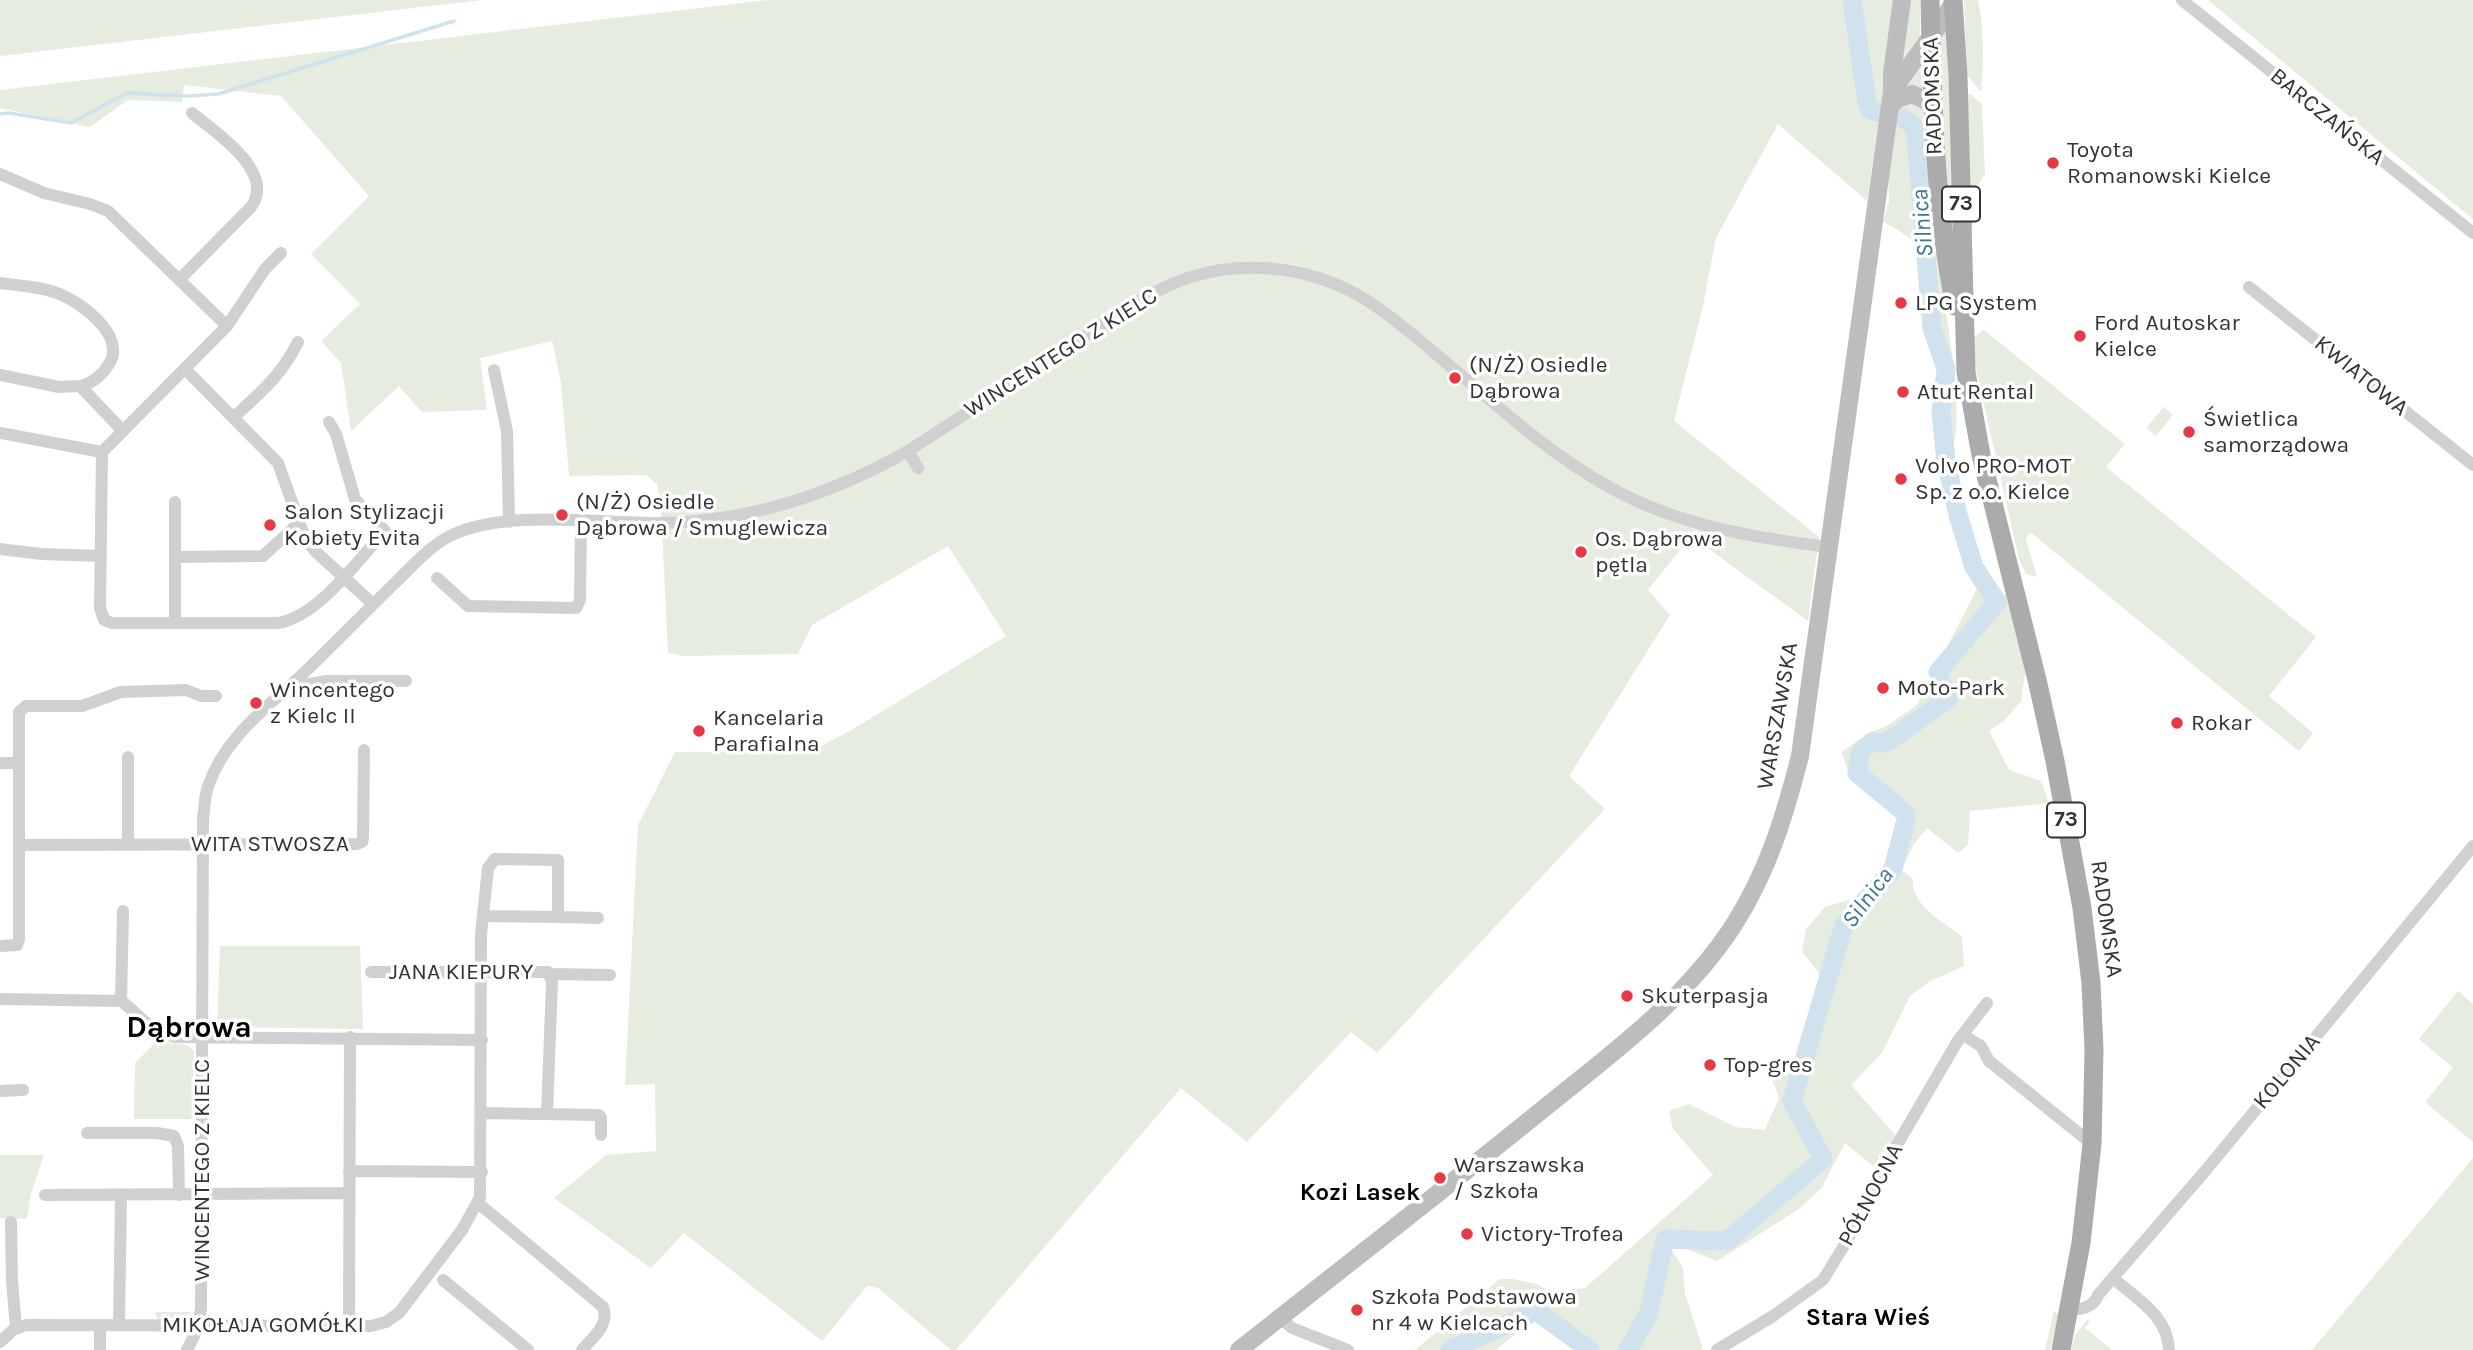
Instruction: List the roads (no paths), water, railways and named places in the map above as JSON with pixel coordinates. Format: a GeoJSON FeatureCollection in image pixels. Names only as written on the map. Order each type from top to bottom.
{"type":"FeatureCollection","features":[{"type":"Feature","properties":{"kind":"main road","name":"73"},"geometry":{"type":"LineString","coordinates":[[1930,0],[1934,109]]}},
{"type":"Feature","properties":{"kind":"main road","name":"RADOMSKA"},"geometry":{"type":"LineString","coordinates":[[1953,1],[1964,355]]}},
{"type":"Feature","properties":{"kind":"main road","name":"RADOMSKA"},"geometry":{"type":"LineString","coordinates":[[1934,109],[1947,269],[1958,334],[1981,456],[2038,684],[2082,908],[2091,983],[2094,1029],[2092,1144],[2084,1217],[2060,1344]]}},
{"type":"Feature","properties":{"kind":"street","name":"WARSZAWSKA"},"geometry":{"type":"LineString","coordinates":[[1239,1350],[1642,1028],[1692,980],[1735,924],[1770,858],[1797,769],[1891,99],[1902,0]]}},
{"type":"Feature","properties":{"kind":"street","name":"BARCZAŃSKA"},"geometry":{"type":"LineString","coordinates":[[2182,0],[2473,233]]}},
{"type":"Feature","properties":{"kind":"street","name":"WARSZAWSKA"},"geometry":{"type":"LineString","coordinates":[[1891,99],[1953,1]]}},
{"type":"Feature","properties":{"kind":"street"},"geometry":{"type":"LineString","coordinates":[[1891,99],[1912,93],[1926,100],[1934,109]]}},
{"type":"Feature","properties":{"kind":"street"},"geometry":{"type":"LineString","coordinates":[[179,280],[251,207],[258,192],[253,170],[243,156],[191,113]]}},
{"type":"Feature","properties":{"kind":"street"},"geometry":{"type":"LineString","coordinates":[[0,174],[44,193],[108,211],[227,326]]}},
{"type":"Feature","properties":{"kind":"street"},"geometry":{"type":"LineString","coordinates":[[281,253],[265,269],[227,326],[102,452],[102,618],[112,623],[284,622],[307,611],[385,531],[355,499],[336,434],[329,422]]}},
{"type":"Feature","properties":{"kind":"street","name":"WINCENTEGO Z KIELC"},"geometry":{"type":"LineString","coordinates":[[187,1350],[198,1325],[201,1309],[203,818],[207,787],[223,757],[258,714],[421,558],[449,537],[478,526],[509,522],[697,521],[740,514],[816,494],[908,451],[1152,294],[1190,278],[1217,271],[1247,268],[1275,269],[1318,278],[1369,302],[1559,455],[1618,492],[1673,514],[1730,531],[1829,547]]}},
{"type":"Feature","properties":{"kind":"street"},"geometry":{"type":"LineString","coordinates":[[0,283],[43,289],[78,303],[109,334],[114,349],[108,366],[93,381],[80,386],[58,387],[0,375]]}},
{"type":"Feature","properties":{"kind":"street","name":"KWIATOWA"},"geometry":{"type":"LineString","coordinates":[[2249,287],[2473,465]]}},
{"type":"Feature","properties":{"kind":"street"},"geometry":{"type":"LineString","coordinates":[[234,417],[276,378],[286,366],[298,342]]}},
{"type":"Feature","properties":{"kind":"street"},"geometry":{"type":"LineString","coordinates":[[186,369],[278,463],[306,538],[316,552],[373,604]]}},
{"type":"Feature","properties":{"kind":"street"},"geometry":{"type":"LineString","coordinates":[[494,370],[508,431],[509,522]]}},
{"type":"Feature","properties":{"kind":"street"},"geometry":{"type":"LineString","coordinates":[[80,386],[122,430]]}},
{"type":"Feature","properties":{"kind":"street"},"geometry":{"type":"LineString","coordinates":[[0,433],[102,452]]}},
{"type":"Feature","properties":{"kind":"street"},"geometry":{"type":"LineString","coordinates":[[908,451],[918,468]]}},
{"type":"Feature","properties":{"kind":"street"},"geometry":{"type":"LineString","coordinates":[[175,502],[176,623]]}},
{"type":"Feature","properties":{"kind":"street"},"geometry":{"type":"LineString","coordinates":[[437,578],[468,606],[576,608],[580,600],[581,521]]}},
{"type":"Feature","properties":{"kind":"street"},"geometry":{"type":"LineString","coordinates":[[176,556],[263,556],[299,523]]}},
{"type":"Feature","properties":{"kind":"street"},"geometry":{"type":"LineString","coordinates":[[0,549],[41,554],[100,556]]}},
{"type":"Feature","properties":{"kind":"street"},"geometry":{"type":"LineString","coordinates":[[293,683],[303,685],[327,681],[406,681]]}},
{"type":"Feature","properties":{"kind":"street"},"geometry":{"type":"LineString","coordinates":[[0,946],[17,945],[19,939],[19,712],[26,706],[82,706],[121,692],[186,690],[201,696],[216,696]]}},
{"type":"Feature","properties":{"kind":"street","name":"WITA STWOSZA"},"geometry":{"type":"LineString","coordinates":[[19,845],[360,843],[363,839],[364,750]]}},
{"type":"Feature","properties":{"kind":"street"},"geometry":{"type":"LineString","coordinates":[[128,757],[128,844]]}},
{"type":"Feature","properties":{"kind":"street"},"geometry":{"type":"LineString","coordinates":[[0,763],[19,763]]}},
{"type":"Feature","properties":{"kind":"street","name":"KOLONIA"},"geometry":{"type":"LineString","coordinates":[[2070,1301],[2098,1295],[2114,1279],[2473,846]]}},
{"type":"Feature","properties":{"kind":"street","name":"MIKOŁAJA GOMÓŁKI"},"geometry":{"type":"LineString","coordinates":[[16,1328],[33,1324],[376,1326],[399,1313],[462,1230],[478,1203],[481,1190],[481,971],[483,916],[490,862],[495,859],[558,860],[558,918]]}},
{"type":"Feature","properties":{"kind":"street"},"geometry":{"type":"LineString","coordinates":[[121,1001],[123,911]]}},
{"type":"Feature","properties":{"kind":"street"},"geometry":{"type":"LineString","coordinates":[[483,916],[598,918]]}},
{"type":"Feature","properties":{"kind":"street","name":"JANA KIEPURY"},"geometry":{"type":"LineString","coordinates":[[371,972],[545,971],[550,974],[610,975]]}},
{"type":"Feature","properties":{"kind":"street","name":"JANA KIEPURY"},"geometry":{"type":"LineString","coordinates":[[547,1114],[550,974]]}},
{"type":"Feature","properties":{"kind":"street"},"geometry":{"type":"LineString","coordinates":[[0,999],[121,1001],[159,1033],[176,1037],[482,1040]]}},
{"type":"Feature","properties":{"kind":"street","name":"PÓŁNOCNA"},"geometry":{"type":"LineString","coordinates":[[1717,1350],[1773,1316],[1823,1280],[1848,1239],[1882,1169],[1963,1035],[1987,1003]]}},
{"type":"Feature","properties":{"kind":"street"},"geometry":{"type":"LineString","coordinates":[[1963,1035],[1981,1046],[1989,1061],[2092,1144]]}},
{"type":"Feature","properties":{"kind":"street"},"geometry":{"type":"LineString","coordinates":[[349,1326],[350,1037]]}},
{"type":"Feature","properties":{"kind":"street"},"geometry":{"type":"LineString","coordinates":[[0,1091],[23,1090]]}},
{"type":"Feature","properties":{"kind":"street"},"geometry":{"type":"LineString","coordinates":[[481,1113],[599,1115],[601,1135]]}},
{"type":"Feature","properties":{"kind":"street"},"geometry":{"type":"LineString","coordinates":[[87,1133],[158,1133],[174,1136],[178,1146],[178,1195]]}},
{"type":"Feature","properties":{"kind":"street"},"geometry":{"type":"LineString","coordinates":[[349,1171],[482,1172]]}},
{"type":"Feature","properties":{"kind":"street"},"geometry":{"type":"LineString","coordinates":[[45,1195],[348,1193]]}},
{"type":"Feature","properties":{"kind":"street"},"geometry":{"type":"LineString","coordinates":[[119,1325],[121,1196]]}},
{"type":"Feature","properties":{"kind":"street"},"geometry":{"type":"LineString","coordinates":[[478,1203],[603,1307],[606,1316],[604,1325],[582,1350]]}},
{"type":"Feature","properties":{"kind":"street"},"geometry":{"type":"LineString","coordinates":[[0,1342],[16,1328],[11,1222]]}},
{"type":"Feature","properties":{"kind":"street"},"geometry":{"type":"LineString","coordinates":[[2114,1279],[2160,1319],[2167,1331],[2169,1350]]}},
{"type":"Feature","properties":{"kind":"street"},"geometry":{"type":"LineString","coordinates":[[443,1280],[528,1350]]}},
{"type":"Feature","properties":{"kind":"street"},"geometry":{"type":"LineString","coordinates":[[1280,1318],[1292,1328],[1348,1350]]}},
{"type":"Feature","properties":{"kind":"street"},"geometry":{"type":"LineString","coordinates":[[100,1325],[100,1350]]}},
{"type":"Feature","properties":{"kind":"waterway","name":"Silnica"},"geometry":{"type":"LineString","coordinates":[[1628,1350],[1648,1315],[1665,1239],[1727,1241],[1823,1159],[1792,1101],[1844,925],[1893,869],[1906,820],[1905,813],[1857,773],[1861,751],[1872,742],[1886,743],[1948,699],[1938,672],[1997,602],[1974,567],[1958,515],[1946,461],[1941,413],[1946,369],[1932,328],[1915,127],[1903,118],[1870,110],[1852,0]]}},
{"type":"Feature","properties":{"kind":"waterway"},"geometry":{"type":"LineString","coordinates":[[0,114],[9,113],[71,123],[127,93],[188,96],[218,94],[454,21]]}},
{"type":"Feature","properties":{"kind":"waterway","name":"Silnica"},"geometry":{"type":"LineString","coordinates":[[1450,1350],[1536,1311],[1590,1350]]}},
{"type":"Feature","properties":{"kind":"place","name":"Toyota Romanowski Kielce"},"geometry":{"type":"Point","coordinates":[2053,163]}},
{"type":"Feature","properties":{"kind":"place","name":"LPG System"},"geometry":{"type":"Point","coordinates":[1901,303]}},
{"type":"Feature","properties":{"kind":"place","name":"Ford Autoskar Kielce"},"geometry":{"type":"Point","coordinates":[2080,336]}},
{"type":"Feature","properties":{"kind":"place","name":"(N/Ż) Osiedle Dąbrowa"},"geometry":{"type":"Point","coordinates":[1455,378]}},
{"type":"Feature","properties":{"kind":"place","name":"Atut Rental"},"geometry":{"type":"Point","coordinates":[1903,392]}},
{"type":"Feature","properties":{"kind":"place","name":"Świetlica samorządowa"},"geometry":{"type":"Point","coordinates":[2189,432]}},
{"type":"Feature","properties":{"kind":"place","name":"Volvo PRO-MOT Sp. z o.o. Kielce"},"geometry":{"type":"Point","coordinates":[1901,479]}},
{"type":"Feature","properties":{"kind":"place","name":"(N/Ż) Osiedle Dąbrowa / Smuglewicza"},"geometry":{"type":"Point","coordinates":[562,515]}},
{"type":"Feature","properties":{"kind":"place","name":"Salon Stylizacji Kobiety Evita"},"geometry":{"type":"Point","coordinates":[270,525]}},
{"type":"Feature","properties":{"kind":"place","name":"Os. Dąbrowa pętla"},"geometry":{"type":"Point","coordinates":[1581,552]}},
{"type":"Feature","properties":{"kind":"place","name":"Moto-Park"},"geometry":{"type":"Point","coordinates":[1883,688]}},
{"type":"Feature","properties":{"kind":"place","name":"Wincentego z Kielc II"},"geometry":{"type":"Point","coordinates":[256,703]}},
{"type":"Feature","properties":{"kind":"place","name":"Rokar"},"geometry":{"type":"Point","coordinates":[2177,723]}},
{"type":"Feature","properties":{"kind":"place","name":"Kancelaria Parafialna"},"geometry":{"type":"Point","coordinates":[699,731]}},
{"type":"Feature","properties":{"kind":"place","name":"Skuterpasja"},"geometry":{"type":"Point","coordinates":[1627,996]}},
{"type":"Feature","properties":{"kind":"place","name":"Top-gres"},"geometry":{"type":"Point","coordinates":[1710,1065]}},
{"type":"Feature","properties":{"kind":"place","name":"Warszawska / Szkoła"},"geometry":{"type":"Point","coordinates":[1440,1178]}},
{"type":"Feature","properties":{"kind":"place","name":"Victory-Trofea"},"geometry":{"type":"Point","coordinates":[1467,1234]}},
{"type":"Feature","properties":{"kind":"place","name":"Szkoła Podstawowa nr 4 w Kielcach"},"geometry":{"type":"Point","coordinates":[1357,1310]}},
{"type":"Feature","properties":{"kind":"district","name":"Dąbrowa"},"geometry":{"type":"Point","coordinates":[189,1028]}},
{"type":"Feature","properties":{"kind":"district","name":"Kozi Lasek"},"geometry":{"type":"Point","coordinates":[1360,1193]}},
{"type":"Feature","properties":{"kind":"district","name":"Stara Wieś"},"geometry":{"type":"Point","coordinates":[1868,1318]}}]}
